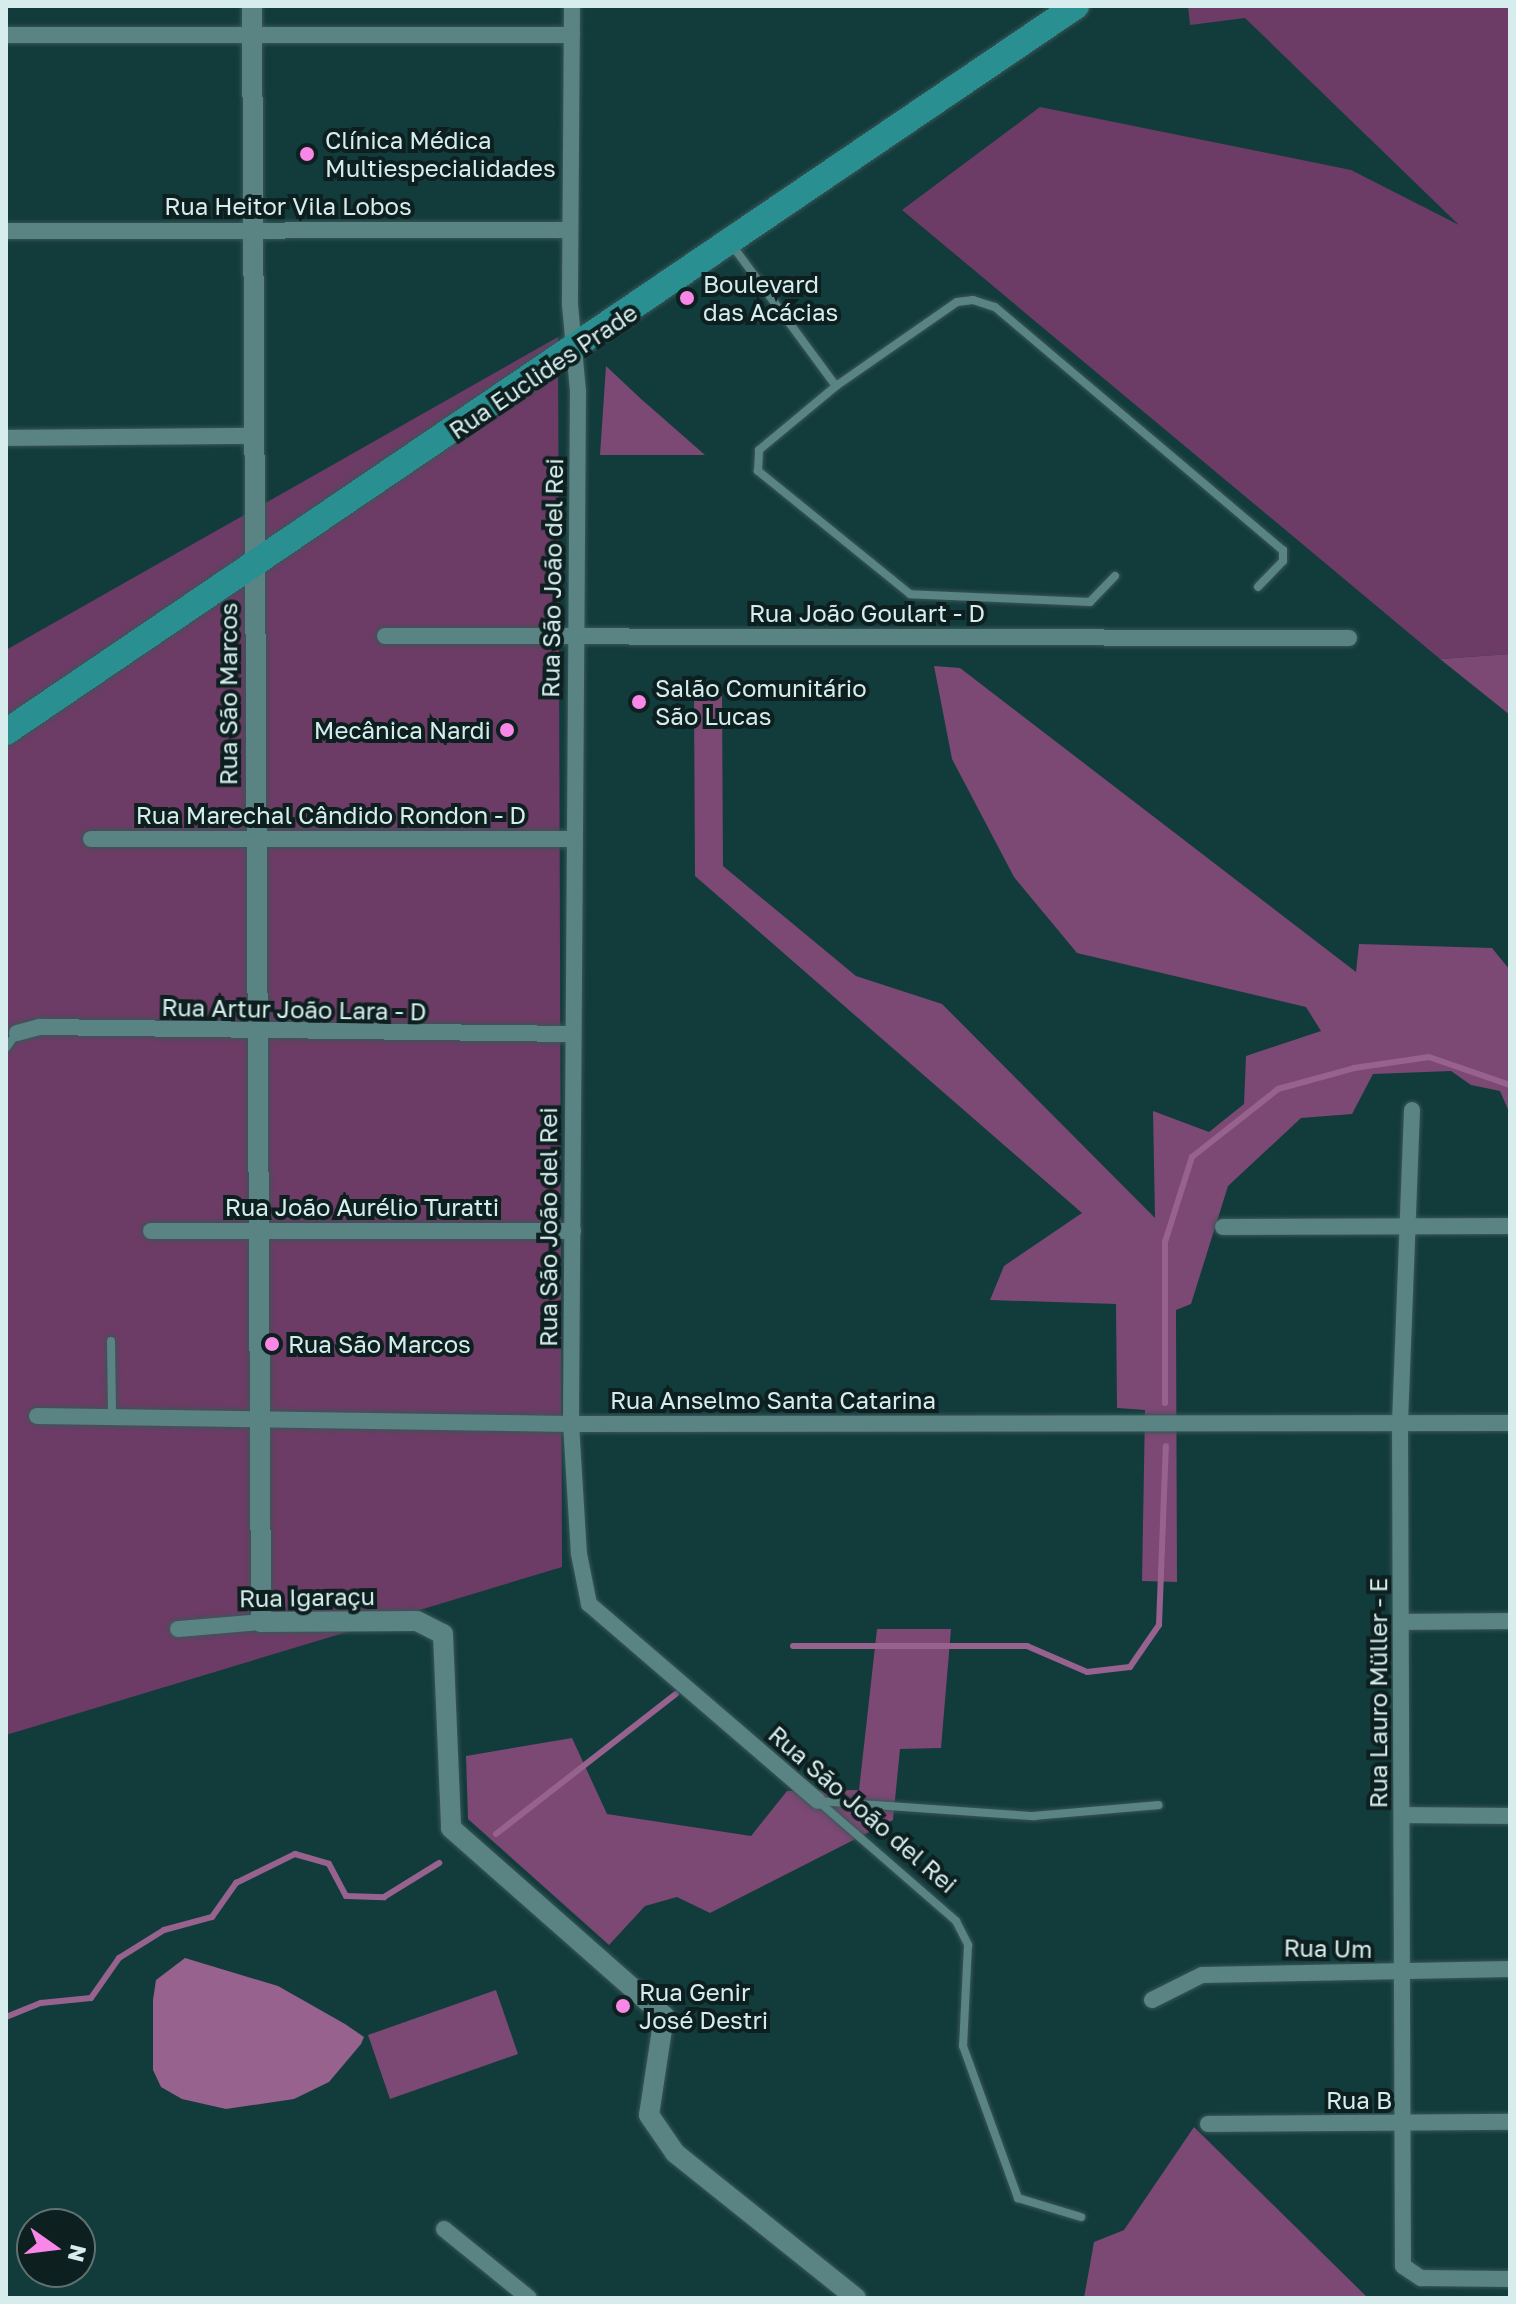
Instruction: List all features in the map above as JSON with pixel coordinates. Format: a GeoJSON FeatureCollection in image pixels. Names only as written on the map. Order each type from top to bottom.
{"type":"FeatureCollection","features":[{"type":"Feature","properties":{"kind":"main road","name":"Rua Euclides Prade"},"geometry":{"type":"LineString","coordinates":[[6,732],[731,244],[1076,6]]}},
{"type":"Feature","properties":{"kind":"street","name":"Rua São Marcos"},"geometry":{"type":"LineString","coordinates":[[252,6],[255,1416],[261,1622]]}},
{"type":"Feature","properties":{"kind":"street","name":"Rua São João del Rei"},"geometry":{"type":"LineString","coordinates":[[572,6],[570,230],[575,349],[575,637],[571,839],[571,1424],[589,1604],[818,1801]]}},
{"type":"Feature","properties":{"kind":"street"},"geometry":{"type":"LineString","coordinates":[[6,35],[572,35]]}},
{"type":"Feature","properties":{"kind":"street","name":"Rua Heitor Vila Lobos"},"geometry":{"type":"LineString","coordinates":[[6,231],[570,230]]}},
{"type":"Feature","properties":{"kind":"street"},"geometry":{"type":"LineString","coordinates":[[6,438],[253,436]]}},
{"type":"Feature","properties":{"kind":"street","name":"Rua João Goulart - D"},"geometry":{"type":"LineString","coordinates":[[385,636],[1349,638]]}},
{"type":"Feature","properties":{"kind":"street","name":"Rua Marechal Cândido Rondon - D"},"geometry":{"type":"LineString","coordinates":[[91,839],[571,839]]}},
{"type":"Feature","properties":{"kind":"street","name":"Rua Artur João Lara - D"},"geometry":{"type":"LineString","coordinates":[[17,1033],[40,1027],[254,1035],[572,1034]]}},
{"type":"Feature","properties":{"kind":"street","name":"Rua Lauro Müller - E"},"geometry":{"type":"LineString","coordinates":[[1412,1110],[1400,1423],[1403,2266],[1409,2274],[1510,2279]]}},
{"type":"Feature","properties":{"kind":"street"},"geometry":{"type":"LineString","coordinates":[[1223,1227],[1510,1226]]}},
{"type":"Feature","properties":{"kind":"street","name":"Rua João Aurélio Turatti"},"geometry":{"type":"LineString","coordinates":[[151,1231],[573,1231]]}},
{"type":"Feature","properties":{"kind":"street","name":"Rua Anselmo Santa Catarina"},"geometry":{"type":"LineString","coordinates":[[37,1416],[255,1416],[571,1424],[1510,1423]]}},
{"type":"Feature","properties":{"kind":"street"},"geometry":{"type":"LineString","coordinates":[[1402,1622],[1510,1621]]}},
{"type":"Feature","properties":{"kind":"street","name":"Rua Igaraçu"},"geometry":{"type":"LineString","coordinates":[[178,1629],[261,1622],[436,1627],[446,1645],[451,1828],[664,2016],[649,2115],[675,2153],[856,2298]]}},
{"type":"Feature","properties":{"kind":"street"},"geometry":{"type":"LineString","coordinates":[[1403,1815],[1510,1816]]}},
{"type":"Feature","properties":{"kind":"street","name":"Rua Um"},"geometry":{"type":"LineString","coordinates":[[1152,2000],[1202,1975],[1510,1969]]}},
{"type":"Feature","properties":{"kind":"street","name":"Rua B"},"geometry":{"type":"LineString","coordinates":[[1208,2124],[1510,2122]]}},
{"type":"Feature","properties":{"kind":"street"},"geometry":{"type":"LineString","coordinates":[[444,2229],[529,2298]]}},
{"type":"Feature","properties":{"kind":"lane"},"geometry":{"type":"LineString","coordinates":[[731,244],[836,386]]}},
{"type":"Feature","properties":{"kind":"lane"},"geometry":{"type":"LineString","coordinates":[[1115,576],[1090,602],[910,594],[758,471],[759,450],[771,436],[836,386],[957,302],[995,307],[1283,550],[1283,561],[1258,587]]}},
{"type":"Feature","properties":{"kind":"lane"},"geometry":{"type":"LineString","coordinates":[[6,1048],[17,1033]]}},
{"type":"Feature","properties":{"kind":"lane"},"geometry":{"type":"LineString","coordinates":[[111,1341],[112,1416]]}},
{"type":"Feature","properties":{"kind":"lane"},"geometry":{"type":"LineString","coordinates":[[818,1801],[1034,1816],[1159,1805]]}},
{"type":"Feature","properties":{"kind":"lane","name":"Rua São João del Rei"},"geometry":{"type":"LineString","coordinates":[[818,1801],[956,1921],[968,1945],[963,2046],[1018,2198],[1081,2217]]}},
{"type":"Feature","properties":{"kind":"shaded area"},"geometry":{"type":"Polygon","coordinates":[[[1188,6],[1510,6],[1510,654],[1440,659],[902,210],[1040,107],[1351,170],[1459,225],[1245,18],[1190,25],[1188,6]]]}},
{"type":"Feature","properties":{"kind":"shaded area"},"geometry":{"type":"Polygon","coordinates":[[[558,337],[562,1567],[6,1735],[6,650],[558,337]]]}},
{"type":"Feature","properties":{"kind":"shaded area"},"geometry":{"type":"Polygon","coordinates":[[[606,366],[640,398],[705,455],[600,455],[606,366]]]}},
{"type":"Feature","properties":{"kind":"shaded area"},"geometry":{"type":"Polygon","coordinates":[[[1510,654],[1510,715],[1440,659],[1510,654]]]}},
{"type":"Feature","properties":{"kind":"shaded area"},"geometry":{"type":"Polygon","coordinates":[[[934,666],[960,668],[1356,972],[1359,944],[1492,948],[1510,970],[1510,1114],[1500,1091],[1471,1085],[1451,1071],[1373,1074],[1352,1114],[1301,1118],[1228,1186],[1191,1304],[1176,1310],[1177,1582],[1142,1581],[1145,1410],[1117,1408],[1116,1304],[990,1300],[1004,1266],[1082,1213],[695,876],[694,695],[722,696],[723,866],[856,976],[942,1004],[1155,1218],[1153,1111],[1209,1132],[1244,1104],[1246,1056],[1321,1031],[1306,1007],[1077,953],[1014,877],[952,759],[934,666]]]}},
{"type":"Feature","properties":{"kind":"shaded area"},"geometry":{"type":"Polygon","coordinates":[[[877,1629],[951,1629],[941,1748],[900,1749],[893,1820],[710,1913],[677,1897],[645,1906],[609,1945],[468,1819],[466,1756],[572,1738],[607,1814],[751,1836],[787,1791],[859,1790],[877,1629]]]}},
{"type":"Feature","properties":{"kind":"shaded area"},"geometry":{"type":"Polygon","coordinates":[[[185,1958],[278,1986],[364,2037],[361,2044],[329,2082],[294,2099],[226,2109],[182,2099],[161,2087],[153,2070],[153,2000],[156,1980],[185,1958]]]}},
{"type":"Feature","properties":{"kind":"shaded area"},"geometry":{"type":"Polygon","coordinates":[[[496,1990],[518,2054],[390,2099],[368,2035],[496,1990]]]}},
{"type":"Feature","properties":{"kind":"shaded area"},"geometry":{"type":"Polygon","coordinates":[[[1194,2127],[1368,2298],[1084,2298],[1094,2242],[1124,2230],[1194,2127]]]}},
{"type":"Feature","properties":{"kind":"waterway"},"geometry":{"type":"LineString","coordinates":[[1165,1403],[1165,1242],[1192,1157],[1278,1089],[1354,1068],[1429,1057],[1510,1085]]}},
{"type":"Feature","properties":{"kind":"waterway"},"geometry":{"type":"LineString","coordinates":[[793,1646],[1027,1646],[1087,1672],[1130,1667],[1159,1625],[1166,1446]]}},
{"type":"Feature","properties":{"kind":"waterway"},"geometry":{"type":"LineString","coordinates":[[496,1834],[676,1694]]}},
{"type":"Feature","properties":{"kind":"waterway"},"geometry":{"type":"LineString","coordinates":[[6,2017],[41,2003],[91,1998],[119,1958],[164,1930],[212,1917],[236,1883],[295,1854],[329,1864],[346,1896],[384,1897],[439,1863]]}},
{"type":"Feature","properties":{"kind":"place","name":"Clínica Médica Multiespecialidades"},"geometry":{"type":"Point","coordinates":[307,154]}},
{"type":"Feature","properties":{"kind":"place","name":"Boulevard das Acácias"},"geometry":{"type":"Point","coordinates":[687,298]}},
{"type":"Feature","properties":{"kind":"place","name":"Salão Comunitário São Lucas"},"geometry":{"type":"Point","coordinates":[639,702]}},
{"type":"Feature","properties":{"kind":"place","name":"Mecânica Nardi"},"geometry":{"type":"Point","coordinates":[507,730]}},
{"type":"Feature","properties":{"kind":"place","name":"Rua São Marcos"},"geometry":{"type":"Point","coordinates":[272,1344]}},
{"type":"Feature","properties":{"kind":"place","name":"Rua Genir José Destri"},"geometry":{"type":"Point","coordinates":[623,2006]}}]}
